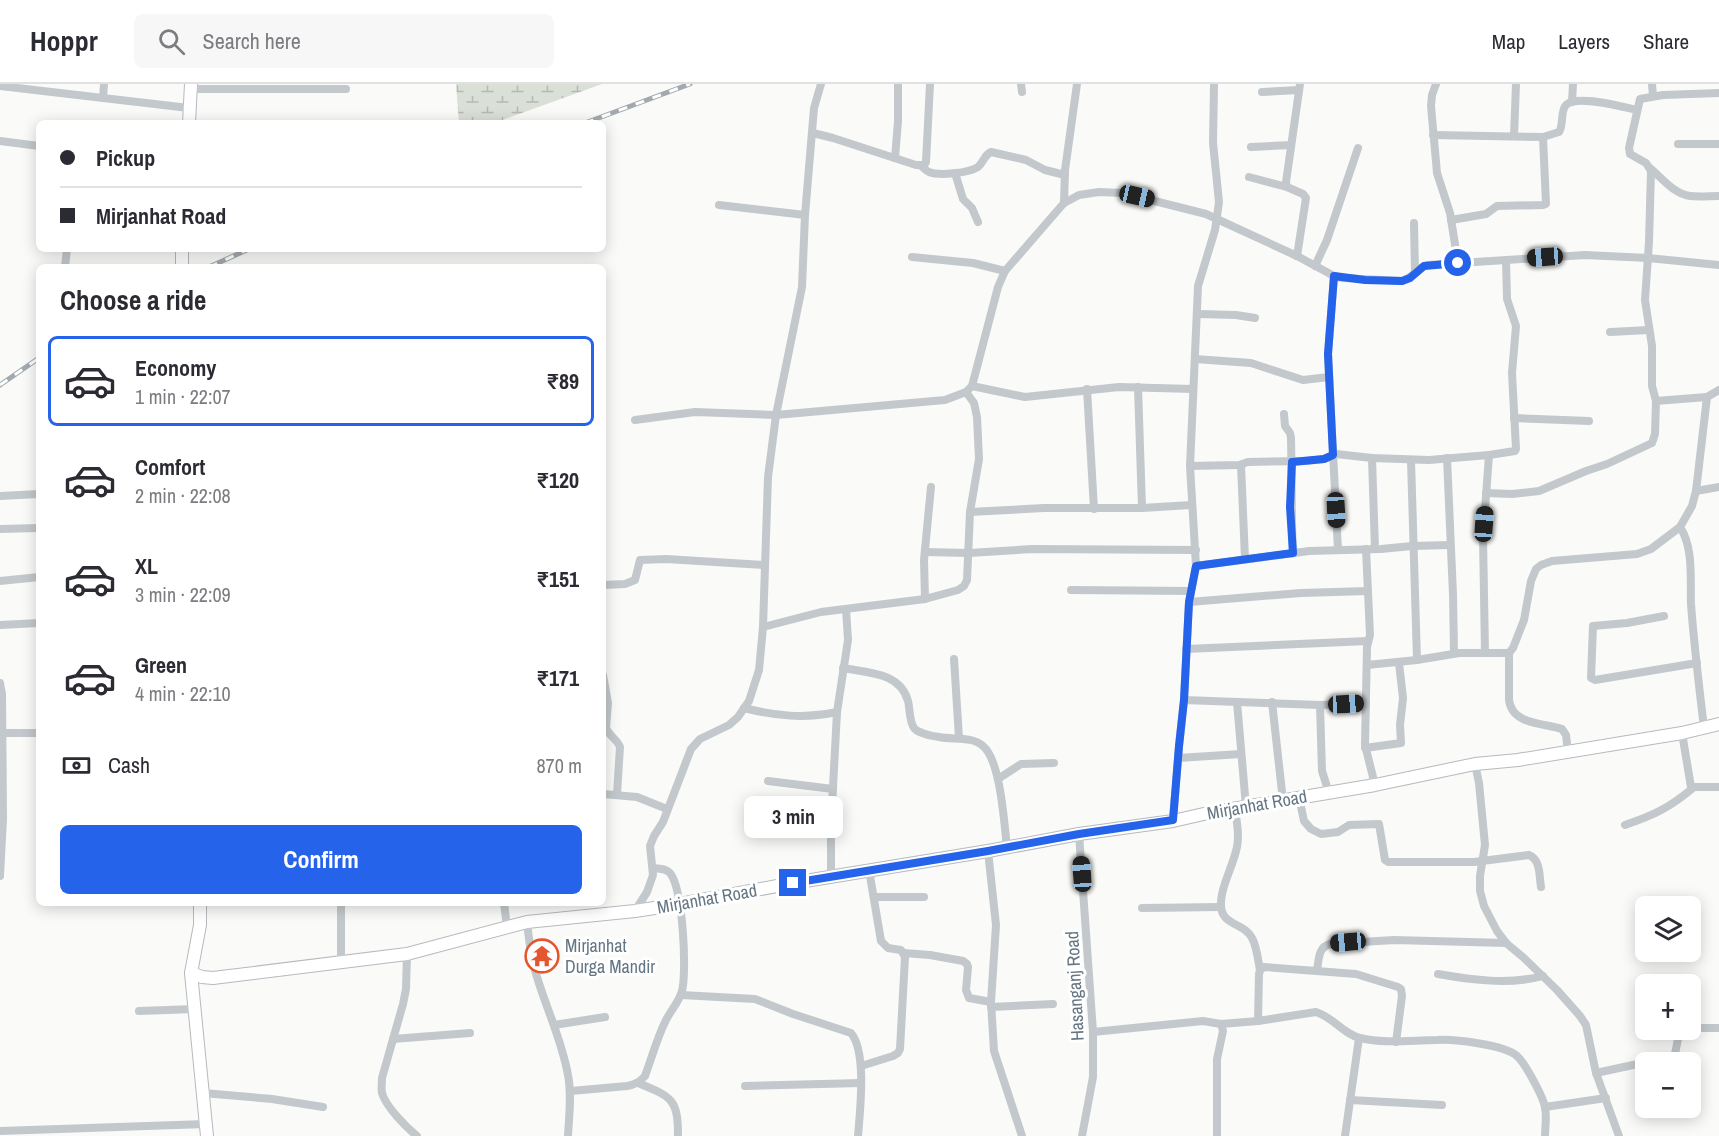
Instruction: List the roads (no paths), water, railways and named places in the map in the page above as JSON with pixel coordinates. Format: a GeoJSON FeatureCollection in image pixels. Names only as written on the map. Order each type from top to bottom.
{"type":"FeatureCollection","features":[{"type":"Feature","properties":{"kind":"main road"},"geometry":{"type":"LineString","coordinates":[[189,120],[191,86]]}},
{"type":"Feature","properties":{"kind":"main road","name":"Mirjanhat Road"},"geometry":{"type":"LineString","coordinates":[[191,973],[213,978],[407,954],[527,922],[680,904],[1079,834],[1375,786],[1475,764],[1518,760],[1682,733],[1719,724]]}},
{"type":"Feature","properties":{"kind":"main road"},"geometry":{"type":"LineString","coordinates":[[200,906],[200,925],[191,973],[207,1130]]}},
{"type":"Feature","properties":{"kind":"street"},"geometry":{"type":"LineString","coordinates":[[103,98],[104,84]]}},
{"type":"Feature","properties":{"kind":"street"},"geometry":{"type":"LineString","coordinates":[[635,911],[647,892],[651,880],[653,868],[650,858],[651,846],[691,748],[700,739],[729,725],[744,708],[749,701],[759,670],[763,627],[767,487],[776,415],[802,287],[805,214],[814,108],[821,84]]}},
{"type":"Feature","properties":{"kind":"street"},"geometry":{"type":"LineString","coordinates":[[895,158],[898,84]]}},
{"type":"Feature","properties":{"kind":"street"},"geometry":{"type":"LineString","coordinates":[[921,166],[926,162],[930,84]]}},
{"type":"Feature","properties":{"kind":"street"},"geometry":{"type":"LineString","coordinates":[[1064,203],[1065,175],[1077,84]]}},
{"type":"Feature","properties":{"kind":"street"},"geometry":{"type":"LineString","coordinates":[[1173,820],[1184,700],[1189,602],[1196,566],[1190,466],[1199,278],[1217,220],[1219,193],[1213,143],[1214,84]]}},
{"type":"Feature","properties":{"kind":"street"},"geometry":{"type":"LineString","coordinates":[[1436,84],[1432,95],[1437,173],[1451,220],[1458,263]]}},
{"type":"Feature","properties":{"kind":"street"},"geometry":{"type":"LineString","coordinates":[[1514,136],[1516,84]]}},
{"type":"Feature","properties":{"kind":"street"},"geometry":{"type":"LineString","coordinates":[[1572,84],[1572,102]]}},
{"type":"Feature","properties":{"kind":"street"},"geometry":{"type":"LineString","coordinates":[[1652,84],[1653,96]]}},
{"type":"Feature","properties":{"kind":"street"},"geometry":{"type":"LineString","coordinates":[[0,86],[189,108]]}},
{"type":"Feature","properties":{"kind":"street"},"geometry":{"type":"LineString","coordinates":[[191,86],[346,89]]}},
{"type":"Feature","properties":{"kind":"street"},"geometry":{"type":"LineString","coordinates":[[1262,92],[1299,87],[1287,187]]}},
{"type":"Feature","properties":{"kind":"street"},"geometry":{"type":"LineString","coordinates":[[1719,93],[1653,96],[1640,99],[1629,151],[1673,188],[1684,194],[1719,196]]}},
{"type":"Feature","properties":{"kind":"street"},"geometry":{"type":"LineString","coordinates":[[1433,135],[1543,137],[1556,134],[1561,130],[1564,107],[1578,100],[1636,110]]}},
{"type":"Feature","properties":{"kind":"street"},"geometry":{"type":"LineString","coordinates":[[813,133],[921,166],[931,173],[955,173],[976,168],[991,152],[1026,160],[1045,170],[1065,175]]}},
{"type":"Feature","properties":{"kind":"street"},"geometry":{"type":"LineString","coordinates":[[1451,220],[1486,214],[1497,206],[1546,204],[1543,137]]}},
{"type":"Feature","properties":{"kind":"street"},"geometry":{"type":"LineString","coordinates":[[0,141],[36,146]]}},
{"type":"Feature","properties":{"kind":"street"},"geometry":{"type":"LineString","coordinates":[[1678,144],[1719,144]]}},
{"type":"Feature","properties":{"kind":"street"},"geometry":{"type":"LineString","coordinates":[[1251,147],[1291,145]]}},
{"type":"Feature","properties":{"kind":"street"},"geometry":{"type":"LineString","coordinates":[[1315,266],[1327,240],[1358,148]]}},
{"type":"Feature","properties":{"kind":"street"},"geometry":{"type":"LineString","coordinates":[[1486,493],[1512,494],[1539,491],[1652,443],[1656,402],[1652,386],[1653,354],[1645,300],[1651,203],[1650,168]]}},
{"type":"Feature","properties":{"kind":"street"},"geometry":{"type":"LineString","coordinates":[[955,173],[963,199],[972,208],[978,222]]}},
{"type":"Feature","properties":{"kind":"street"},"geometry":{"type":"LineString","coordinates":[[1249,177],[1287,187],[1303,194],[1306,198],[1297,256]]}},
{"type":"Feature","properties":{"kind":"street"},"geometry":{"type":"LineString","coordinates":[[763,627],[820,612],[925,599],[952,592],[964,586],[967,580],[970,512],[979,459],[977,417],[969,389],[998,287],[1005,271],[1064,203],[1079,195],[1123,193],[1198,211],[1297,256],[1334,276],[1365,280],[1402,281],[1410,278],[1424,266],[1585,255],[1648,258],[1719,266]]}},
{"type":"Feature","properties":{"kind":"street"},"geometry":{"type":"LineString","coordinates":[[719,205],[805,214]]}},
{"type":"Feature","properties":{"kind":"street"},"geometry":{"type":"LineString","coordinates":[[1414,223],[1415,273]]}},
{"type":"Feature","properties":{"kind":"street"},"geometry":{"type":"LineString","coordinates":[[912,257],[973,263],[1005,271]]}},
{"type":"Feature","properties":{"kind":"street"},"geometry":{"type":"LineString","coordinates":[[1190,466],[1292,462],[1324,459],[1333,455],[1411,460],[1515,451],[1512,373],[1516,331],[1507,299],[1506,260]]}},
{"type":"Feature","properties":{"kind":"street"},"geometry":{"type":"LineString","coordinates":[[1334,276],[1328,339],[1338,550]]}},
{"type":"Feature","properties":{"kind":"street"},"geometry":{"type":"LineString","coordinates":[[1198,314],[1256,318]]}},
{"type":"Feature","properties":{"kind":"street"},"geometry":{"type":"LineString","coordinates":[[1610,332],[1649,330]]}},
{"type":"Feature","properties":{"kind":"street"},"geometry":{"type":"LineString","coordinates":[[1195,359],[1251,363],[1303,380],[1329,377]]}},
{"type":"Feature","properties":{"kind":"street"},"geometry":{"type":"LineString","coordinates":[[635,420],[695,412],[776,415],[945,400],[969,389],[1025,397],[1087,389],[1138,387],[1193,389]]}},
{"type":"Feature","properties":{"kind":"street"},"geometry":{"type":"LineString","coordinates":[[1138,387],[1142,508]]}},
{"type":"Feature","properties":{"kind":"street"},"geometry":{"type":"LineString","coordinates":[[1087,389],[1094,509]]}},
{"type":"Feature","properties":{"kind":"street"},"geometry":{"type":"LineString","coordinates":[[1656,402],[1707,397],[1719,390]]}},
{"type":"Feature","properties":{"kind":"street"},"geometry":{"type":"LineString","coordinates":[[1568,752],[1566,735],[1562,729],[1530,722],[1514,712],[1510,706],[1509,653],[1524,620],[1532,575],[1541,565],[1552,561],[1603,558],[1643,552],[1651,549],[1680,527],[1688,516],[1696,491],[1707,397]]}},
{"type":"Feature","properties":{"kind":"street"},"geometry":{"type":"LineString","coordinates":[[1284,414],[1285,426],[1290,434],[1292,462],[1290,507],[1293,553]]}},
{"type":"Feature","properties":{"kind":"street"},"geometry":{"type":"LineString","coordinates":[[1514,418],[1589,421]]}},
{"type":"Feature","properties":{"kind":"street"},"geometry":{"type":"LineString","coordinates":[[1485,652],[1483,537],[1489,454]]}},
{"type":"Feature","properties":{"kind":"street"},"geometry":{"type":"LineString","coordinates":[[1372,458],[1375,549]]}},
{"type":"Feature","properties":{"kind":"street"},"geometry":{"type":"LineString","coordinates":[[1447,458],[1454,653]]}},
{"type":"Feature","properties":{"kind":"street"},"geometry":{"type":"LineString","coordinates":[[1411,460],[1417,660]]}},
{"type":"Feature","properties":{"kind":"street"},"geometry":{"type":"LineString","coordinates":[[1241,465],[1245,559]]}},
{"type":"Feature","properties":{"kind":"street"},"geometry":{"type":"LineString","coordinates":[[925,599],[925,552],[931,487]]}},
{"type":"Feature","properties":{"kind":"street"},"geometry":{"type":"LineString","coordinates":[[1696,491],[1719,487]]}},
{"type":"Feature","properties":{"kind":"street"},"geometry":{"type":"LineString","coordinates":[[0,496],[36,494]]}},
{"type":"Feature","properties":{"kind":"street"},"geometry":{"type":"LineString","coordinates":[[970,512],[1191,505]]}},
{"type":"Feature","properties":{"kind":"street"},"geometry":{"type":"LineString","coordinates":[[1680,527],[1692,570],[1691,604],[1704,728]]}},
{"type":"Feature","properties":{"kind":"street"},"geometry":{"type":"LineString","coordinates":[[0,529],[36,528]]}},
{"type":"Feature","properties":{"kind":"street"},"geometry":{"type":"LineString","coordinates":[[1196,566],[1293,553],[1450,544]]}},
{"type":"Feature","properties":{"kind":"street"},"geometry":{"type":"LineString","coordinates":[[925,552],[969,553],[1032,549],[1196,550]]}},
{"type":"Feature","properties":{"kind":"street"},"geometry":{"type":"LineString","coordinates":[[1366,549],[1370,635],[1365,748],[1375,786]]}},
{"type":"Feature","properties":{"kind":"street"},"geometry":{"type":"LineString","coordinates":[[606,585],[625,584],[635,580],[640,560],[666,559],[764,564]]}},
{"type":"Feature","properties":{"kind":"street"},"geometry":{"type":"LineString","coordinates":[[0,581],[36,577]]}},
{"type":"Feature","properties":{"kind":"street"},"geometry":{"type":"LineString","coordinates":[[1071,590],[1191,591]]}},
{"type":"Feature","properties":{"kind":"street"},"geometry":{"type":"LineString","coordinates":[[1189,602],[1301,593],[1368,591]]}},
{"type":"Feature","properties":{"kind":"street"},"geometry":{"type":"LineString","coordinates":[[831,877],[837,712],[848,640],[846,609]]}},
{"type":"Feature","properties":{"kind":"street"},"geometry":{"type":"LineString","coordinates":[[1664,616],[1621,624],[1593,626],[1591,678],[1593,680],[1697,663]]}},
{"type":"Feature","properties":{"kind":"street"},"geometry":{"type":"LineString","coordinates":[[0,625],[36,623]]}},
{"type":"Feature","properties":{"kind":"street"},"geometry":{"type":"LineString","coordinates":[[1186,649],[1368,641]]}},
{"type":"Feature","properties":{"kind":"street"},"geometry":{"type":"LineString","coordinates":[[1367,665],[1400,663],[1454,653],[1509,653]]}},
{"type":"Feature","properties":{"kind":"street"},"geometry":{"type":"LineString","coordinates":[[954,659],[959,738]]}},
{"type":"Feature","properties":{"kind":"street"},"geometry":{"type":"LineString","coordinates":[[1365,748],[1401,743],[1400,663]]}},
{"type":"Feature","properties":{"kind":"street"},"geometry":{"type":"LineString","coordinates":[[843,668],[884,676],[899,684],[905,691],[914,728],[934,736],[959,738],[984,746],[998,779],[1007,848]]}},
{"type":"Feature","properties":{"kind":"street"},"geometry":{"type":"LineString","coordinates":[[0,683],[3,818],[0,876]]}},
{"type":"Feature","properties":{"kind":"street"},"geometry":{"type":"LineString","coordinates":[[606,692],[607,732],[620,747],[617,794]]}},
{"type":"Feature","properties":{"kind":"street"},"geometry":{"type":"LineString","coordinates":[[1184,700],[1320,705],[1366,703]]}},
{"type":"Feature","properties":{"kind":"street"},"geometry":{"type":"LineString","coordinates":[[1237,702],[1241,754],[1237,850],[1221,907],[1226,919],[1247,932],[1252,938],[1260,970],[1258,1021]]}},
{"type":"Feature","properties":{"kind":"street"},"geometry":{"type":"LineString","coordinates":[[1272,702],[1283,801]]}},
{"type":"Feature","properties":{"kind":"street"},"geometry":{"type":"LineString","coordinates":[[1320,705],[1322,771],[1329,793]]}},
{"type":"Feature","properties":{"kind":"street"},"geometry":{"type":"LineString","coordinates":[[744,708],[770,715],[801,717],[837,712]]}},
{"type":"Feature","properties":{"kind":"street"},"geometry":{"type":"LineString","coordinates":[[1,733],[36,733]]}},
{"type":"Feature","properties":{"kind":"street"},"geometry":{"type":"LineString","coordinates":[[1682,733],[1690,786],[1693,788]]}},
{"type":"Feature","properties":{"kind":"street"},"geometry":{"type":"LineString","coordinates":[[1178,758],[1241,754]]}},
{"type":"Feature","properties":{"kind":"street"},"geometry":{"type":"LineString","coordinates":[[998,779],[1021,764],[1054,763]]}},
{"type":"Feature","properties":{"kind":"street"},"geometry":{"type":"LineString","coordinates":[[1475,764],[1485,846],[1480,876],[1482,898],[1492,924],[1506,943],[1543,976],[1586,1025],[1596,1073],[1620,1136]]}},
{"type":"Feature","properties":{"kind":"street"},"geometry":{"type":"LineString","coordinates":[[768,781],[833,789]]}},
{"type":"Feature","properties":{"kind":"street"},"geometry":{"type":"LineString","coordinates":[[1625,825],[1664,810],[1693,788],[1719,788]]}},
{"type":"Feature","properties":{"kind":"street"},"geometry":{"type":"LineString","coordinates":[[606,794],[637,797],[667,809]]}},
{"type":"Feature","properties":{"kind":"street"},"geometry":{"type":"LineString","coordinates":[[1299,797],[1304,821],[1317,833],[1335,833],[1348,825],[1379,824],[1385,860],[1388,862],[1469,863],[1524,855],[1534,857],[1537,861],[1541,887]]}},
{"type":"Feature","properties":{"kind":"street","name":"Hasanganj Road"},"geometry":{"type":"LineString","coordinates":[[1079,834],[1093,1032],[1093,1077],[1082,1136]]}},
{"type":"Feature","properties":{"kind":"street"},"geometry":{"type":"LineString","coordinates":[[988,851],[996,925],[991,1004],[993,1039],[996,1061],[1022,1136]]}},
{"type":"Feature","properties":{"kind":"street"},"geometry":{"type":"LineString","coordinates":[[571,1091],[638,1083],[645,1076],[659,1034],[681,995],[684,938],[680,904],[671,874],[664,869],[653,868]]}},
{"type":"Feature","properties":{"kind":"street"},"geometry":{"type":"LineString","coordinates":[[868,870],[881,941],[888,948],[901,950],[904,953],[963,961],[968,967],[966,990],[969,998],[991,1004],[1053,1004]]}},
{"type":"Feature","properties":{"kind":"street"},"geometry":{"type":"LineString","coordinates":[[874,897],[924,897]]}},
{"type":"Feature","properties":{"kind":"street"},"geometry":{"type":"LineString","coordinates":[[341,906],[341,962]]}},
{"type":"Feature","properties":{"kind":"street"},"geometry":{"type":"LineString","coordinates":[[504,906],[507,927]]}},
{"type":"Feature","properties":{"kind":"street"},"geometry":{"type":"LineString","coordinates":[[1142,908],[1221,907]]}},
{"type":"Feature","properties":{"kind":"street"},"geometry":{"type":"LineString","coordinates":[[527,922],[537,977],[565,1061],[571,1091],[568,1136]]}},
{"type":"Feature","properties":{"kind":"street"},"geometry":{"type":"LineString","coordinates":[[1317,970],[1321,950],[1325,945],[1330,944],[1394,940],[1506,943]]}},
{"type":"Feature","properties":{"kind":"street"},"geometry":{"type":"LineString","coordinates":[[861,1066],[894,1056],[900,1048],[904,953]]}},
{"type":"Feature","properties":{"kind":"street"},"geometry":{"type":"LineString","coordinates":[[407,954],[406,989],[382,1078],[382,1093],[389,1107],[417,1136]]}},
{"type":"Feature","properties":{"kind":"street"},"geometry":{"type":"LineString","coordinates":[[1260,970],[1264,967],[1356,974],[1398,987],[1402,996],[1396,1042]]}},
{"type":"Feature","properties":{"kind":"street"},"geometry":{"type":"LineString","coordinates":[[1438,974],[1481,980],[1530,980],[1543,976]]}},
{"type":"Feature","properties":{"kind":"street"},"geometry":{"type":"LineString","coordinates":[[681,995],[755,999],[854,1035],[861,1066],[858,1136]]}},
{"type":"Feature","properties":{"kind":"street"},"geometry":{"type":"LineString","coordinates":[[139,1011],[195,1009]]}},
{"type":"Feature","properties":{"kind":"street"},"geometry":{"type":"LineString","coordinates":[[1093,1032],[1194,1022],[1221,1024],[1258,1021],[1317,1012],[1359,1038],[1396,1042],[1441,1040],[1487,1045],[1508,1050],[1518,1056],[1532,1078],[1545,1107],[1545,1136]]}},
{"type":"Feature","properties":{"kind":"street"},"geometry":{"type":"LineString","coordinates":[[554,1025],[605,1017]]}},
{"type":"Feature","properties":{"kind":"street"},"geometry":{"type":"LineString","coordinates":[[1217,1136],[1217,1059],[1223,1031],[1221,1024]]}},
{"type":"Feature","properties":{"kind":"street"},"geometry":{"type":"LineString","coordinates":[[1701,1028],[1719,1028]]}},
{"type":"Feature","properties":{"kind":"street"},"geometry":{"type":"LineString","coordinates":[[393,1039],[470,1033]]}},
{"type":"Feature","properties":{"kind":"street"},"geometry":{"type":"LineString","coordinates":[[1345,1136],[1359,1038]]}},
{"type":"Feature","properties":{"kind":"street"},"geometry":{"type":"LineString","coordinates":[[1596,1073],[1670,1057],[1675,1054],[1678,1040]]}},
{"type":"Feature","properties":{"kind":"street"},"geometry":{"type":"LineString","coordinates":[[638,1083],[664,1095],[674,1105],[678,1115],[678,1136]]}},
{"type":"Feature","properties":{"kind":"street"},"geometry":{"type":"LineString","coordinates":[[745,1086],[861,1083]]}},
{"type":"Feature","properties":{"kind":"street"},"geometry":{"type":"LineString","coordinates":[[203,1093],[272,1099],[323,1107]]}},
{"type":"Feature","properties":{"kind":"street"},"geometry":{"type":"LineString","coordinates":[[1545,1107],[1605,1098]]}},
{"type":"Feature","properties":{"kind":"street"},"geometry":{"type":"LineString","coordinates":[[1350,1100],[1442,1105]]}},
{"type":"Feature","properties":{"kind":"street"},"geometry":{"type":"LineString","coordinates":[[0,1131],[207,1130]]}},
{"type":"Feature","properties":{"kind":"railway"},"geometry":{"type":"LineString","coordinates":[[593,120],[690,84]]}},
{"type":"Feature","properties":{"kind":"railway"},"geometry":{"type":"LineString","coordinates":[[216,264],[242,252]]}},
{"type":"Feature","properties":{"kind":"railway"},"geometry":{"type":"LineString","coordinates":[[0,385],[36,360]]}},
{"type":"Feature","properties":{"kind":"place","name":"Mirjanhat Durga Mandir"},"geometry":{"type":"Point","coordinates":[542,956]}}]}
